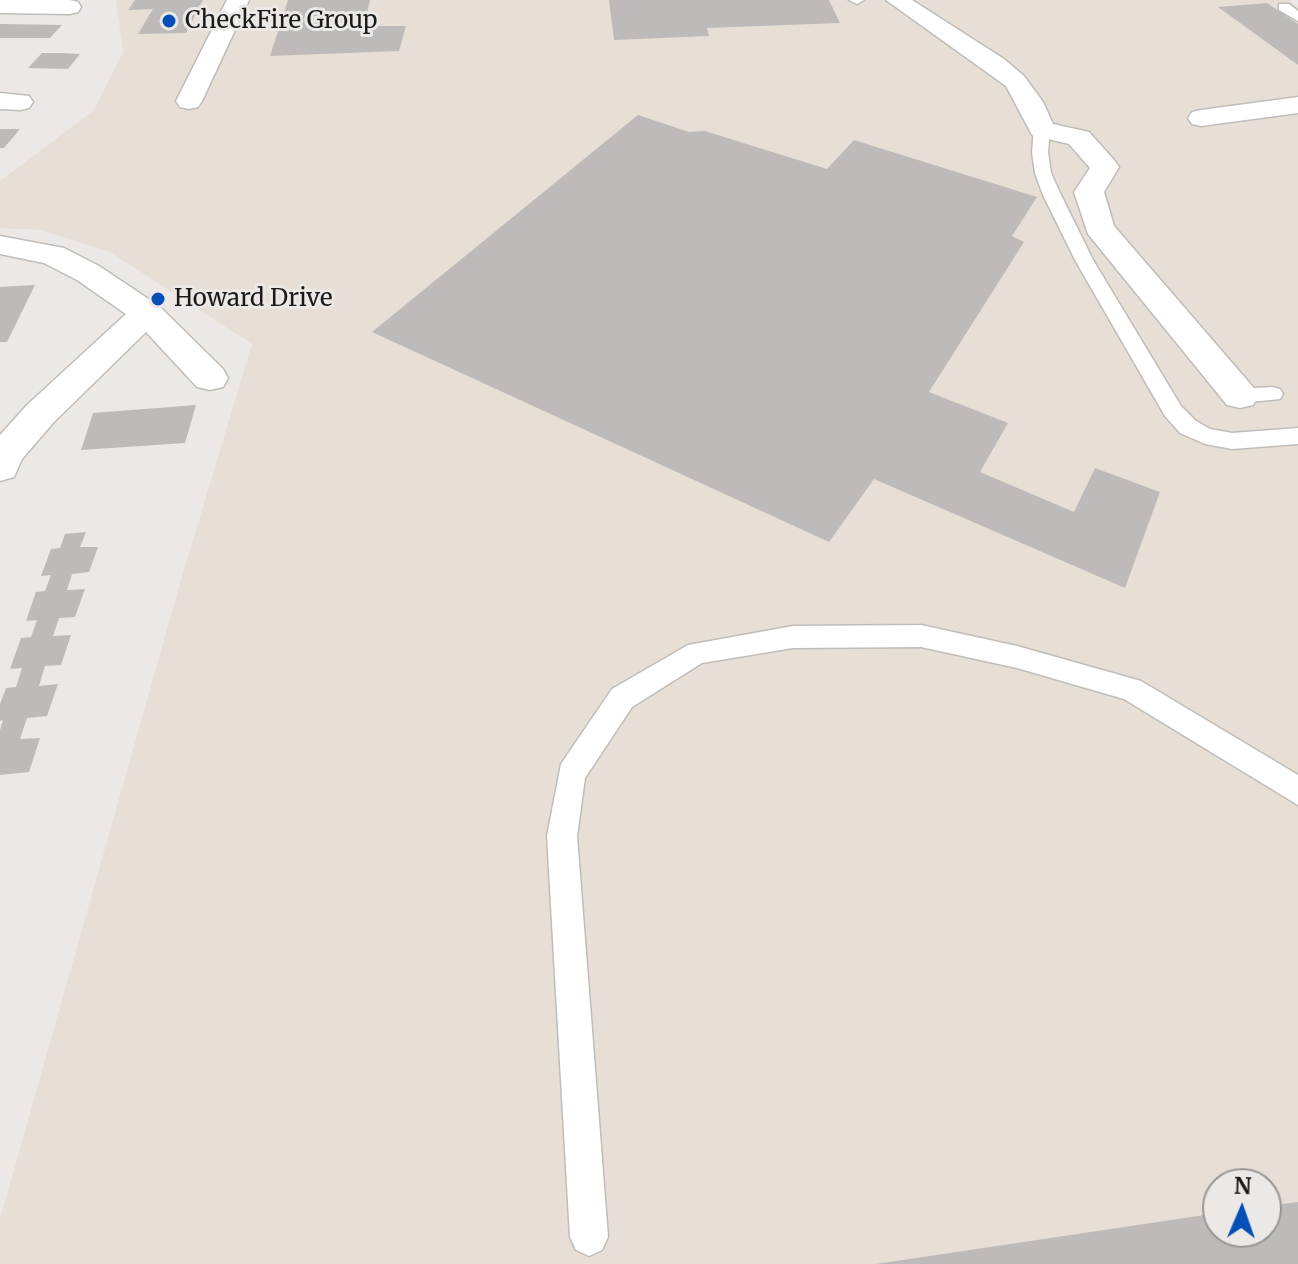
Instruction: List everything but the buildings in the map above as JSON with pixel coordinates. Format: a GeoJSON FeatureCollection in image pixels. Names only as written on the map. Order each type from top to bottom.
{"type":"FeatureCollection","features":[{"type":"Feature","properties":{"kind":"street"},"geometry":{"type":"LineString","coordinates":[[189,101],[238,0]]}},
{"type":"Feature","properties":{"kind":"street"},"geometry":{"type":"LineString","coordinates":[[897,0],[1015,81],[1030,102],[1042,129],[1086,139],[1105,167],[1089,192],[1099,228],[1240,396]]}},
{"type":"Feature","properties":{"kind":"street"},"geometry":{"type":"LineString","coordinates":[[0,6],[70,7]]}},
{"type":"Feature","properties":{"kind":"street"},"geometry":{"type":"LineString","coordinates":[[1201,118],[1298,105]]}},
{"type":"Feature","properties":{"kind":"street"},"geometry":{"type":"LineString","coordinates":[[0,245],[53,255],[88,273],[147,313],[210,378]]}},
{"type":"Feature","properties":{"kind":"street"},"geometry":{"type":"LineString","coordinates":[[0,467],[6,453],[40,414],[147,313]]}},
{"type":"Feature","properties":{"kind":"lane"},"geometry":{"type":"LineString","coordinates":[[1284,7],[1298,17]]}},
{"type":"Feature","properties":{"kind":"lane"},"geometry":{"type":"LineString","coordinates":[[1042,129],[1040,152],[1043,173],[1052,195],[1084,260],[1173,411],[1188,427],[1205,436],[1232,441],[1298,436]]}},
{"type":"Feature","properties":{"kind":"lane"},"geometry":{"type":"LineString","coordinates":[[1240,396],[1272,394]]}},
{"type":"Feature","properties":{"kind":"lane"},"geometry":{"type":"LineString","coordinates":[[589,1237],[562,836],[571,774],[622,698],[697,653],[793,637],[921,636],[1017,657],[1131,689],[1298,791]]}},
{"type":"Feature","properties":{"kind":"shaded area"},"geometry":{"type":"Polygon","coordinates":[[[116,0],[1288,0],[1298,6],[1298,1264],[0,1264],[0,1219],[181,580],[252,344],[110,252],[41,230],[0,228],[0,181],[94,110],[123,52],[116,0]]]}},
{"type":"Feature","properties":{"kind":"place","name":"CheckFire Group"},"geometry":{"type":"Point","coordinates":[169,21]}},
{"type":"Feature","properties":{"kind":"place","name":"Howard Drive"},"geometry":{"type":"Point","coordinates":[158,299]}}]}
